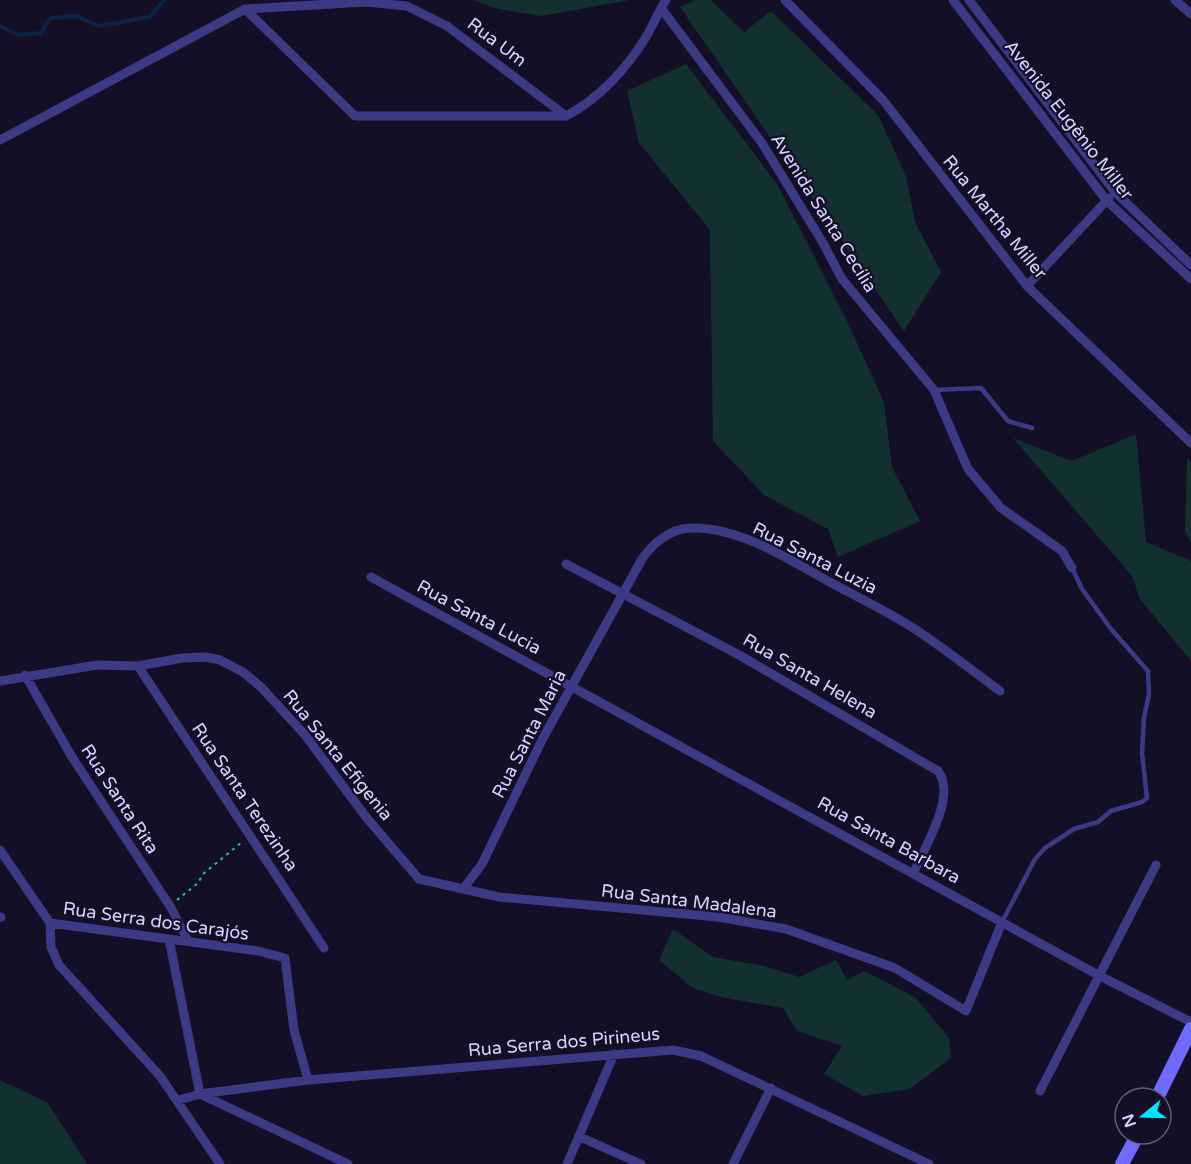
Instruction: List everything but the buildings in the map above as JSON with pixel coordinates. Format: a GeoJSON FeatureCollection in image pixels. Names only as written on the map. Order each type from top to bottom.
{"type":"FeatureCollection","features":[{"type":"Feature","properties":{"kind":"main road"},"geometry":{"type":"LineString","coordinates":[[1163,1086],[1191,1029]]}},
{"type":"Feature","properties":{"kind":"main road"},"geometry":{"type":"LineString","coordinates":[[1122,1164],[1132,1146]]}},
{"type":"Feature","properties":{"kind":"street","name":"Rua Martha Miller"},"geometry":{"type":"LineString","coordinates":[[785,0],[883,100],[1027,286],[1191,443]]}},
{"type":"Feature","properties":{"kind":"street","name":"Avenida Eugênio Miller"},"geometry":{"type":"LineString","coordinates":[[953,0],[1107,201],[1191,279]]}},
{"type":"Feature","properties":{"kind":"street","name":"Avenida Eugênio Miller"},"geometry":{"type":"LineString","coordinates":[[969,0],[1114,192],[1191,265]]}},
{"type":"Feature","properties":{"kind":"street"},"geometry":{"type":"LineString","coordinates":[[1175,0],[1191,14]]}},
{"type":"Feature","properties":{"kind":"street","name":"Rua Um"},"geometry":{"type":"LineString","coordinates":[[245,9],[366,2],[407,6],[447,26],[566,116]]}},
{"type":"Feature","properties":{"kind":"street"},"geometry":{"type":"LineString","coordinates":[[0,140],[245,9],[355,116],[566,116],[609,84],[625,68],[647,36],[664,4]]}},
{"type":"Feature","properties":{"kind":"street","name":"Avenida Santa Cecília"},"geometry":{"type":"LineString","coordinates":[[664,4],[762,143],[824,243],[842,279],[934,390],[968,469],[1001,508],[1052,542],[1062,551],[1072,568]]}},
{"type":"Feature","properties":{"kind":"street"},"geometry":{"type":"LineString","coordinates":[[1027,286],[1114,192]]}},
{"type":"Feature","properties":{"kind":"street","name":"Rua Santa Luzia"},"geometry":{"type":"LineString","coordinates":[[622,593],[649,549],[661,538],[689,528],[715,530],[737,536],[793,561],[918,631],[1000,691]]}},
{"type":"Feature","properties":{"kind":"street","name":"Rua Santa Helena"},"geometry":{"type":"LineString","coordinates":[[566,564],[741,656],[938,771],[945,784],[944,801],[914,872]]}},
{"type":"Feature","properties":{"kind":"street","name":"Rua Santa Lucia"},"geometry":{"type":"LineString","coordinates":[[371,577],[506,648],[571,687]]}},
{"type":"Feature","properties":{"kind":"street","name":"Rua Santa Maria"},"geometry":{"type":"LineString","coordinates":[[463,889],[482,864],[571,687],[622,593]]}},
{"type":"Feature","properties":{"kind":"street","name":"Rua Santa Efigenia"},"geometry":{"type":"LineString","coordinates":[[0,681],[25,675],[97,665],[138,666],[182,658],[206,657],[220,660],[243,672],[262,688],[304,735],[366,817],[419,879],[463,889]]}},
{"type":"Feature","properties":{"kind":"street","name":"Rua Santa Terezinha"},"geometry":{"type":"LineString","coordinates":[[138,666],[251,834],[324,948]]}},
{"type":"Feature","properties":{"kind":"street","name":"Rua Santa Rita"},"geometry":{"type":"LineString","coordinates":[[25,675],[72,757],[170,906],[188,941]]}},
{"type":"Feature","properties":{"kind":"street","name":"Rua Santa Barbara"},"geometry":{"type":"LineString","coordinates":[[571,687],[914,872],[1098,975],[1191,1022]]}},
{"type":"Feature","properties":{"kind":"street"},"geometry":{"type":"LineString","coordinates":[[0,850],[50,923],[51,947],[59,965],[129,1039],[179,1100],[220,1164]]}},
{"type":"Feature","properties":{"kind":"street"},"geometry":{"type":"LineString","coordinates":[[1040,1091],[1156,865]]}},
{"type":"Feature","properties":{"kind":"street","name":"Rua Santa Madalena"},"geometry":{"type":"LineString","coordinates":[[463,889],[499,897],[718,917],[786,929],[895,968],[966,1011],[1002,922]]}},
{"type":"Feature","properties":{"kind":"street","name":"Rua Serra dos Carajós"},"geometry":{"type":"LineString","coordinates":[[50,923],[258,951],[285,958],[294,1030],[308,1080]]}},
{"type":"Feature","properties":{"kind":"street"},"geometry":{"type":"LineString","coordinates":[[169,939],[179,1002],[200,1094],[348,1164]]}},
{"type":"Feature","properties":{"kind":"street","name":"Rua Serra dos Pirineus"},"geometry":{"type":"LineString","coordinates":[[179,1100],[200,1094],[308,1080],[673,1050],[688,1052],[771,1088],[929,1164]]}},
{"type":"Feature","properties":{"kind":"street"},"geometry":{"type":"LineString","coordinates":[[567,1164],[614,1054]]}},
{"type":"Feature","properties":{"kind":"street"},"geometry":{"type":"LineString","coordinates":[[733,1164],[771,1088]]}},
{"type":"Feature","properties":{"kind":"street"},"geometry":{"type":"LineString","coordinates":[[580,1137],[641,1164]]}},
{"type":"Feature","properties":{"kind":"lane"},"geometry":{"type":"LineString","coordinates":[[934,390],[981,388],[1008,421],[1032,428]]}},
{"type":"Feature","properties":{"kind":"lane"},"geometry":{"type":"LineString","coordinates":[[1002,922],[1035,859],[1045,848],[1074,829],[1098,822],[1111,811],[1147,798],[1142,753],[1144,717],[1149,698],[1149,675],[1145,667],[1101,615],[1072,568]]}},
{"type":"Feature","properties":{"kind":"path"},"geometry":{"type":"LineString","coordinates":[[170,906],[251,834]]}},
{"type":"Feature","properties":{"kind":"green space"},"geometry":{"type":"Polygon","coordinates":[[[473,0],[630,0],[541,16],[494,8],[473,0]]]}},
{"type":"Feature","properties":{"kind":"green space"},"geometry":{"type":"Polygon","coordinates":[[[696,0],[711,0],[744,32],[771,11],[878,115],[906,176],[915,222],[941,272],[904,331],[680,7],[696,0]]]}},
{"type":"Feature","properties":{"kind":"green space"},"geometry":{"type":"Polygon","coordinates":[[[686,64],[777,184],[846,319],[884,402],[892,467],[920,521],[838,557],[828,529],[764,495],[713,441],[710,230],[639,143],[627,91],[686,64]]]}},
{"type":"Feature","properties":{"kind":"green space"},"geometry":{"type":"Polygon","coordinates":[[[1136,434],[1146,542],[1191,561],[1191,661],[1140,599],[1132,576],[1013,438],[1072,461],[1136,434]]]}},
{"type":"Feature","properties":{"kind":"green space"},"geometry":{"type":"Polygon","coordinates":[[[1187,458],[1191,462],[1191,543],[1185,531],[1187,458]]]}},
{"type":"Feature","properties":{"kind":"green space"},"geometry":{"type":"Polygon","coordinates":[[[673,929],[713,957],[765,966],[799,977],[836,960],[847,980],[865,971],[916,998],[949,1038],[951,1058],[910,1089],[863,1096],[824,1074],[842,1046],[797,1031],[783,1008],[721,997],[693,988],[659,960],[673,929]]]}},
{"type":"Feature","properties":{"kind":"green space"},"geometry":{"type":"Polygon","coordinates":[[[0,1080],[48,1103],[87,1164],[0,1164],[0,1080]]]}},
{"type":"Feature","properties":{"kind":"waterway"},"geometry":{"type":"LineString","coordinates":[[0,26],[18,35],[40,33],[51,18],[76,16],[99,26],[150,17],[164,0]]}}]}
